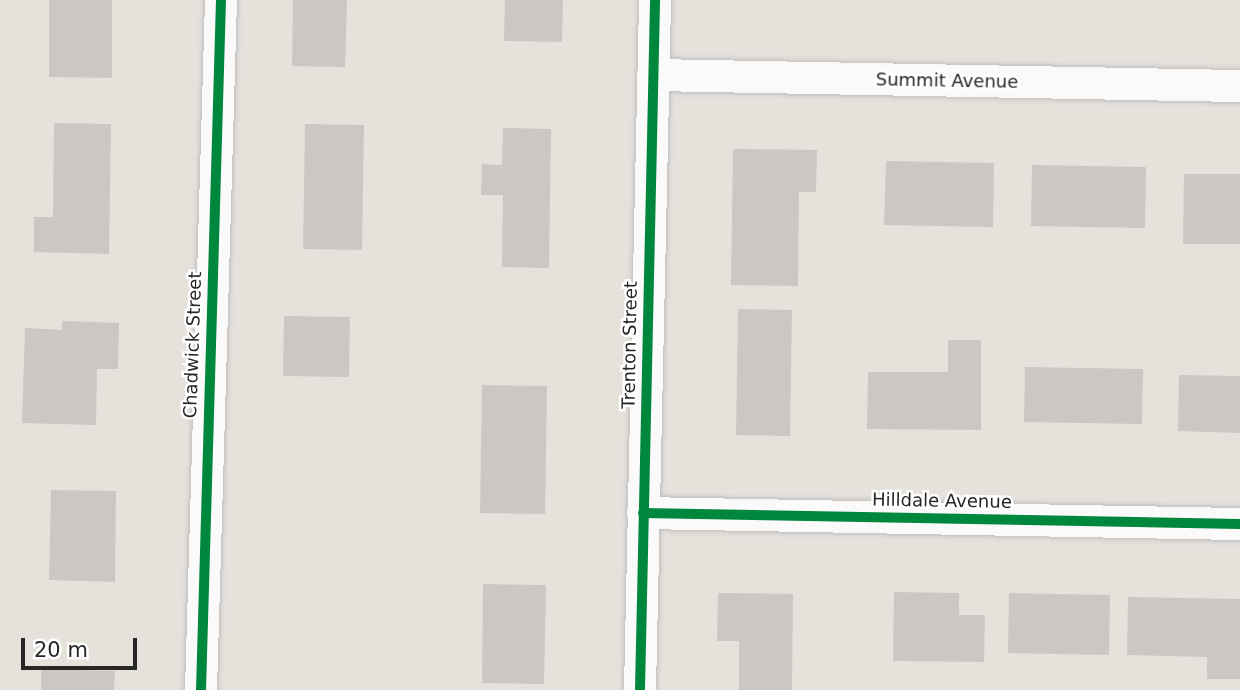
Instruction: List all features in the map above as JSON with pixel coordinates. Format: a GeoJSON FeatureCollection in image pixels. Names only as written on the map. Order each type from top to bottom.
{"type":"FeatureCollection","features":[{"type":"Feature","properties":{"kind":"street","name":"Chadwick Street"},"geometry":{"type":"LineString","coordinates":[[201,690],[220,0]]}},
{"type":"Feature","properties":{"kind":"street","name":"Trenton Street"},"geometry":{"type":"LineString","coordinates":[[640,690],[655,0]]}},
{"type":"Feature","properties":{"kind":"street","name":"Summit Avenue"},"geometry":{"type":"LineString","coordinates":[[654,75],[1240,86]]}},
{"type":"Feature","properties":{"kind":"street","name":"Hilldale Avenue"},"geometry":{"type":"LineString","coordinates":[[643,513],[1240,524]]}},
{"type":"Feature","properties":{"kind":"building"},"geometry":{"type":"Polygon","coordinates":[[[49,0],[112,0],[112,78],[49,77],[49,0]]]}},
{"type":"Feature","properties":{"kind":"building"},"geometry":{"type":"Polygon","coordinates":[[[293,0],[347,0],[345,67],[292,66],[293,0]]]}},
{"type":"Feature","properties":{"kind":"building"},"geometry":{"type":"Polygon","coordinates":[[[505,0],[563,0],[562,42],[504,41],[505,0]]]}},
{"type":"Feature","properties":{"kind":"building"},"geometry":{"type":"Polygon","coordinates":[[[54,123],[111,124],[109,254],[34,252],[34,217],[53,217],[54,123]]]}},
{"type":"Feature","properties":{"kind":"building"},"geometry":{"type":"Polygon","coordinates":[[[305,124],[364,125],[362,250],[303,249],[305,124]]]}},
{"type":"Feature","properties":{"kind":"building"},"geometry":{"type":"Polygon","coordinates":[[[503,128],[551,129],[549,268],[502,267],[503,195],[481,195],[482,164],[502,165],[503,128]]]}},
{"type":"Feature","properties":{"kind":"building"},"geometry":{"type":"Polygon","coordinates":[[[733,149],[817,150],[816,192],[799,192],[798,286],[731,285],[733,149]]]}},
{"type":"Feature","properties":{"kind":"building"},"geometry":{"type":"Polygon","coordinates":[[[886,161],[994,163],[993,227],[884,225],[886,161]]]}},
{"type":"Feature","properties":{"kind":"building"},"geometry":{"type":"Polygon","coordinates":[[[1032,165],[1146,167],[1145,228],[1031,226],[1032,165]]]}},
{"type":"Feature","properties":{"kind":"building"},"geometry":{"type":"Polygon","coordinates":[[[1184,174],[1240,174],[1240,244],[1183,244],[1184,174]]]}},
{"type":"Feature","properties":{"kind":"building"},"geometry":{"type":"Polygon","coordinates":[[[738,309],[792,310],[790,436],[736,435],[738,309]]]}},
{"type":"Feature","properties":{"kind":"building"},"geometry":{"type":"Polygon","coordinates":[[[284,316],[350,317],[349,377],[283,376],[284,316]]]}},
{"type":"Feature","properties":{"kind":"building"},"geometry":{"type":"Polygon","coordinates":[[[62,321],[119,323],[118,369],[97,369],[96,425],[22,423],[25,328],[62,330],[62,321]]]}},
{"type":"Feature","properties":{"kind":"building"},"geometry":{"type":"Polygon","coordinates":[[[948,340],[981,340],[981,430],[867,429],[868,372],[948,372],[948,340]]]}},
{"type":"Feature","properties":{"kind":"building"},"geometry":{"type":"Polygon","coordinates":[[[1025,367],[1143,369],[1142,424],[1024,422],[1025,367]]]}},
{"type":"Feature","properties":{"kind":"building"},"geometry":{"type":"Polygon","coordinates":[[[1179,375],[1240,376],[1240,433],[1178,431],[1179,375]]]}},
{"type":"Feature","properties":{"kind":"building"},"geometry":{"type":"Polygon","coordinates":[[[482,385],[547,386],[545,514],[480,513],[482,385]]]}},
{"type":"Feature","properties":{"kind":"building"},"geometry":{"type":"Polygon","coordinates":[[[51,490],[116,491],[115,582],[49,580],[51,490]]]}},
{"type":"Feature","properties":{"kind":"building"},"geometry":{"type":"Polygon","coordinates":[[[483,584],[546,585],[544,684],[482,683],[483,584]]]}},
{"type":"Feature","properties":{"kind":"building"},"geometry":{"type":"Polygon","coordinates":[[[894,592],[959,593],[959,615],[985,615],[984,662],[893,661],[894,592]]]}},
{"type":"Feature","properties":{"kind":"building"},"geometry":{"type":"Polygon","coordinates":[[[718,593],[793,594],[792,690],[739,690],[739,641],[717,641],[718,593]]]}},
{"type":"Feature","properties":{"kind":"building"},"geometry":{"type":"Polygon","coordinates":[[[1009,593],[1110,595],[1109,655],[1008,653],[1009,593]]]}},
{"type":"Feature","properties":{"kind":"building"},"geometry":{"type":"Polygon","coordinates":[[[1128,597],[1240,599],[1240,679],[1207,679],[1207,657],[1127,655],[1128,597]]]}},
{"type":"Feature","properties":{"kind":"building"},"geometry":{"type":"Polygon","coordinates":[[[41,669],[115,671],[114,690],[41,690],[41,669]]]}},
{"type":"Feature","properties":{"kind":"cycle path"},"geometry":{"type":"LineString","coordinates":[[201,690],[221,0]]}},
{"type":"Feature","properties":{"kind":"cycle path"},"geometry":{"type":"LineString","coordinates":[[640,690],[655,0]]}},
{"type":"Feature","properties":{"kind":"cycle path"},"geometry":{"type":"LineString","coordinates":[[643,513],[1240,524]]}}]}
